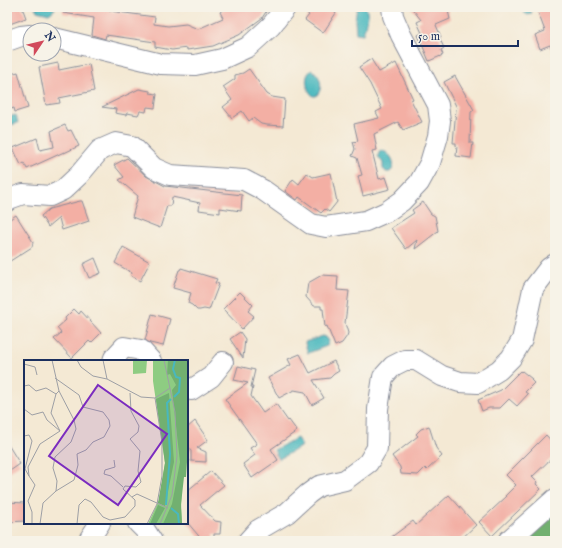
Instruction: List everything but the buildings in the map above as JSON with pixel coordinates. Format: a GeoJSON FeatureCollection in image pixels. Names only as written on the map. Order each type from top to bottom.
{"type":"FeatureCollection","features":[{"type":"Feature","properties":{"kind":"street"},"geometry":{"type":"LineString","coordinates":[[62,40],[161,64],[195,65],[222,59],[248,47],[271,26],[286,7]]}},
{"type":"Feature","properties":{"kind":"street"},"geometry":{"type":"LineString","coordinates":[[7,201],[23,194],[50,196],[63,190],[79,175],[100,150],[116,143],[132,146],[154,168],[170,175],[244,180],[263,190],[311,224],[326,227],[366,222],[386,212],[402,201],[419,183],[430,163],[438,136],[440,121],[438,105],[401,35],[393,16],[392,7]]}},
{"type":"Feature","properties":{"kind":"street"},"geometry":{"type":"LineString","coordinates":[[7,41],[22,36]]}},
{"type":"Feature","properties":{"kind":"street"},"geometry":{"type":"LineString","coordinates":[[248,541],[258,530],[287,513],[308,494],[320,486],[345,480],[368,463],[377,448],[378,409],[383,377],[393,366],[405,360],[416,360],[442,376],[460,382],[478,382],[499,370],[511,358],[522,340],[533,289],[549,268],[555,264]]}},
{"type":"Feature","properties":{"kind":"street"},"geometry":{"type":"LineString","coordinates":[[113,360],[124,347],[140,350],[150,360]]}},
{"type":"Feature","properties":{"kind":"street"},"geometry":{"type":"LineString","coordinates":[[188,388],[191,390],[210,377],[223,362]]}},
{"type":"Feature","properties":{"kind":"street"},"geometry":{"type":"LineString","coordinates":[[508,541],[555,498]]}},
{"type":"Feature","properties":{"kind":"street"},"geometry":{"type":"LineString","coordinates":[[89,541],[99,524]]}},
{"type":"Feature","properties":{"kind":"street"},"geometry":{"type":"LineString","coordinates":[[139,524],[152,541]]}},
{"type":"Feature","properties":{"kind":"green space"},"geometry":{"type":"Polygon","coordinates":[[[555,509],[555,541],[521,541],[555,509]]]}},
{"type":"Feature","properties":{"kind":"water"},"geometry":{"type":"Polygon","coordinates":[[[35,7],[54,7],[55,9],[49,14],[37,11],[35,7]]]}},
{"type":"Feature","properties":{"kind":"water"},"geometry":{"type":"Polygon","coordinates":[[[357,7],[366,7],[368,16],[363,34],[356,33],[355,20],[357,7]]]}},
{"type":"Feature","properties":{"kind":"water"},"geometry":{"type":"Polygon","coordinates":[[[523,7],[531,7],[531,14],[528,15],[523,12],[523,7]]]}},
{"type":"Feature","properties":{"kind":"water"},"geometry":{"type":"Polygon","coordinates":[[[312,70],[318,75],[321,86],[316,96],[313,96],[306,83],[307,75],[312,70]]]}},
{"type":"Feature","properties":{"kind":"water"},"geometry":{"type":"Polygon","coordinates":[[[16,115],[18,123],[7,126],[7,117],[16,115]]]}},
{"type":"Feature","properties":{"kind":"water"},"geometry":{"type":"Polygon","coordinates":[[[381,150],[389,155],[392,160],[393,169],[390,172],[386,172],[383,169],[383,163],[378,156],[381,150]]]}},
{"type":"Feature","properties":{"kind":"water"},"geometry":{"type":"Polygon","coordinates":[[[323,336],[329,341],[327,346],[308,353],[305,342],[323,336]]]}},
{"type":"Feature","properties":{"kind":"water"},"geometry":{"type":"Polygon","coordinates":[[[297,438],[302,446],[279,459],[274,450],[297,438]]]}}]}
